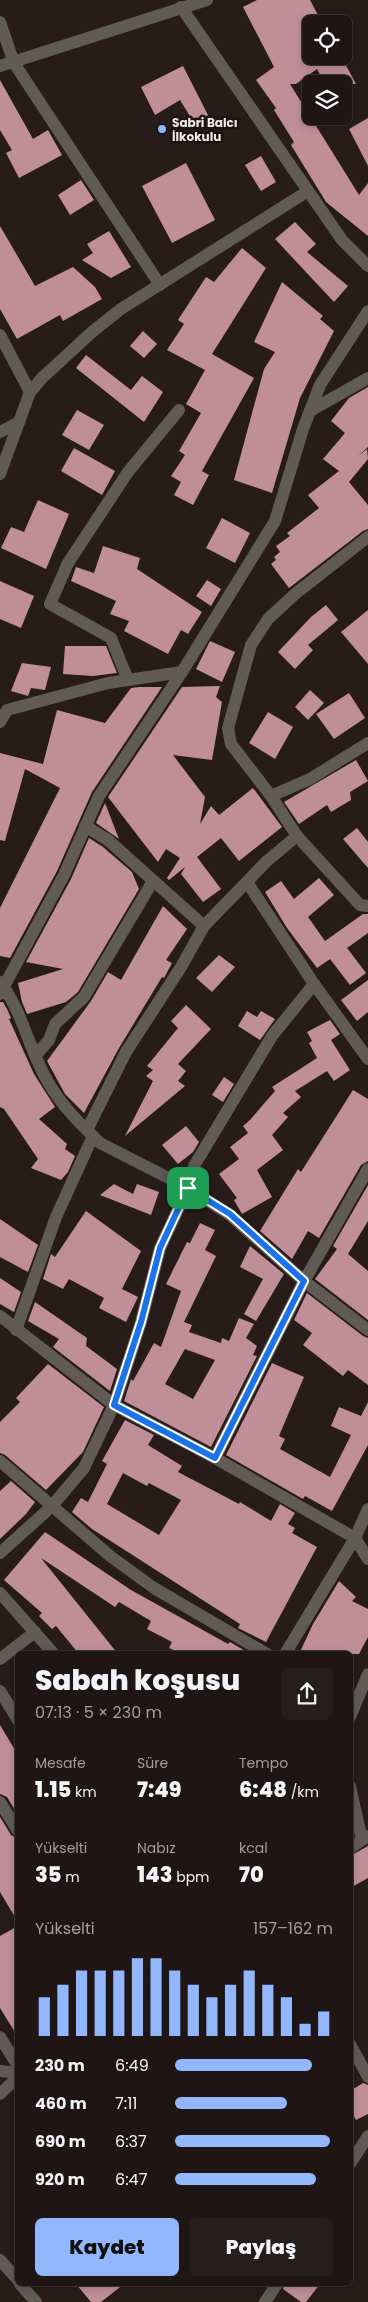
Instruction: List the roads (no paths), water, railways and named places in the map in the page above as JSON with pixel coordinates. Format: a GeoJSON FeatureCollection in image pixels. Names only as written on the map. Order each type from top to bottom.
{"type":"FeatureCollection","features":[{"type":"Feature","properties":{"kind":"street"},"geometry":{"type":"LineString","coordinates":[[0,66],[207,0]]}},
{"type":"Feature","properties":{"kind":"street"},"geometry":{"type":"LineString","coordinates":[[181,7],[342,240],[368,266]]}},
{"type":"Feature","properties":{"kind":"street"},"geometry":{"type":"LineString","coordinates":[[0,22],[14,63],[160,285]]}},
{"type":"Feature","properties":{"kind":"street"},"geometry":{"type":"LineString","coordinates":[[0,474],[30,392],[42,378],[92,332],[121,309],[308,191]]}},
{"type":"Feature","properties":{"kind":"street"},"geometry":{"type":"LineString","coordinates":[[368,311],[320,385],[275,522],[182,672],[99,796],[64,875],[1,988],[13,999],[48,1082],[72,1116],[100,1143],[188,1188],[230,1214],[304,1281],[368,1330]]}},
{"type":"Feature","properties":{"kind":"street"},"geometry":{"type":"LineString","coordinates":[[0,335],[30,392]]}},
{"type":"Feature","properties":{"kind":"street"},"geometry":{"type":"LineString","coordinates":[[310,411],[368,378]]}},
{"type":"Feature","properties":{"kind":"street"},"geometry":{"type":"LineString","coordinates":[[128,680],[111,638],[50,604],[68,563],[123,480],[179,410]]}},
{"type":"Feature","properties":{"kind":"street"},"geometry":{"type":"LineString","coordinates":[[0,432],[19,422]]}},
{"type":"Feature","properties":{"kind":"street"},"geometry":{"type":"LineString","coordinates":[[368,537],[295,594],[268,619],[251,646],[228,728],[231,744],[271,796],[297,836],[360,905],[368,906]]}},
{"type":"Feature","properties":{"kind":"street"},"geometry":{"type":"LineString","coordinates":[[0,722],[7,710],[58,695],[128,680],[182,672]]}},
{"type":"Feature","properties":{"kind":"street"},"geometry":{"type":"LineString","coordinates":[[271,796],[310,778],[368,743]]}},
{"type":"Feature","properties":{"kind":"street"},"geometry":{"type":"LineString","coordinates":[[85,826],[108,840],[204,926]]}},
{"type":"Feature","properties":{"kind":"street"},"geometry":{"type":"LineString","coordinates":[[16,1330],[56,1217],[90,1133],[126,1052],[181,968],[204,926],[267,861],[297,836]]}},
{"type":"Feature","properties":{"kind":"street"},"geometry":{"type":"LineString","coordinates":[[36,1055],[49,1040],[55,1024],[84,997],[153,881]]}},
{"type":"Feature","properties":{"kind":"street"},"geometry":{"type":"LineString","coordinates":[[247,882],[314,984],[368,1058]]}},
{"type":"Feature","properties":{"kind":"street"},"geometry":{"type":"LineString","coordinates":[[0,1553],[51,1507],[84,1468],[114,1405],[141,1322],[160,1248],[188,1188],[194,1166],[272,1036],[314,984]]}},
{"type":"Feature","properties":{"kind":"street"},"geometry":{"type":"LineString","coordinates":[[215,1458],[304,1281],[368,1169]]}},
{"type":"Feature","properties":{"kind":"street"},"geometry":{"type":"LineString","coordinates":[[0,1316],[114,1405],[215,1458],[355,1538],[368,1559]]}},
{"type":"Feature","properties":{"kind":"street"},"geometry":{"type":"LineString","coordinates":[[0,1461],[110,1556],[154,1588],[261,1651]]}},
{"type":"Feature","properties":{"kind":"street"},"geometry":{"type":"LineString","coordinates":[[287,1651],[355,1538],[368,1509]]}},
{"type":"Feature","properties":{"kind":"street"},"geometry":{"type":"LineString","coordinates":[[0,1593],[51,1651]]}},
{"type":"Feature","properties":{"kind":"street"},"geometry":{"type":"LineString","coordinates":[[0,1659],[35,1632]]}},
{"type":"Feature","properties":{"kind":"street"},"geometry":{"type":"LineString","coordinates":[[353,1710],[368,1674]]}},
{"type":"Feature","properties":{"kind":"street"},"geometry":{"type":"LineString","coordinates":[[0,1690],[15,1715]]}},
{"type":"Feature","properties":{"kind":"street"},"geometry":{"type":"LineString","coordinates":[[353,1796],[365,1838],[353,1846]]}},
{"type":"Feature","properties":{"kind":"street"},"geometry":{"type":"LineString","coordinates":[[0,1802],[15,1827]]}},
{"type":"Feature","properties":{"kind":"street"},"geometry":{"type":"LineString","coordinates":[[0,2037],[15,2061]]}},
{"type":"Feature","properties":{"kind":"street"},"geometry":{"type":"LineString","coordinates":[[353,2050],[368,2077]]}},
{"type":"Feature","properties":{"kind":"street"},"geometry":{"type":"LineString","coordinates":[[0,2071],[15,2073]]}},
{"type":"Feature","properties":{"kind":"street"},"geometry":{"type":"LineString","coordinates":[[0,2094],[15,2080]]}},
{"type":"Feature","properties":{"kind":"street"},"geometry":{"type":"LineString","coordinates":[[353,2159],[368,2136]]}},
{"type":"Feature","properties":{"kind":"street"},"geometry":{"type":"LineString","coordinates":[[0,2260],[15,2277]]}},
{"type":"Feature","properties":{"kind":"street"},"geometry":{"type":"LineString","coordinates":[[21,2286],[30,2300]]}},
{"type":"Feature","properties":{"kind":"street"},"geometry":{"type":"LineString","coordinates":[[265,2302],[276,2286]]}},
{"type":"Feature","properties":{"kind":"place","name":"Sabri Balcı İlkokulu"},"geometry":{"type":"Point","coordinates":[162,129]}}]}
